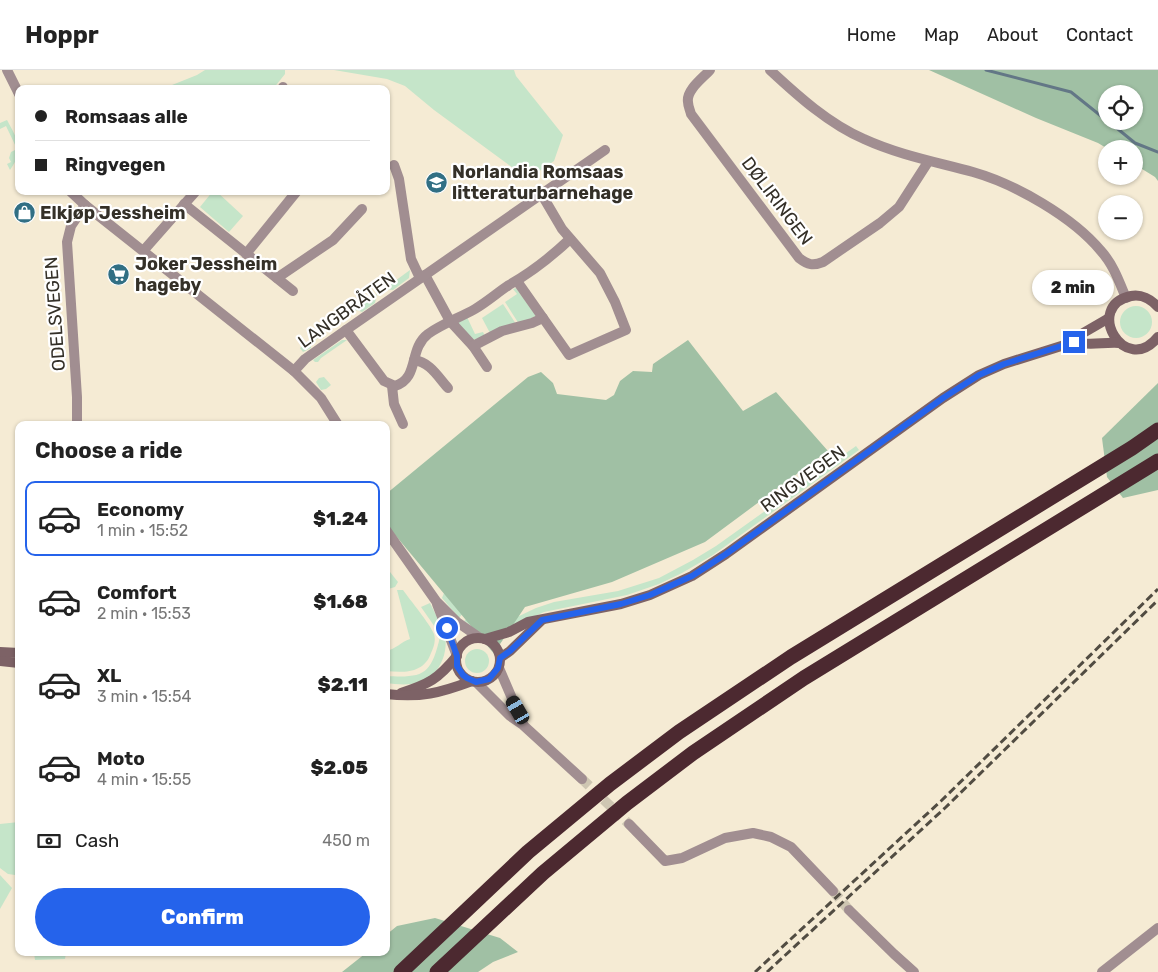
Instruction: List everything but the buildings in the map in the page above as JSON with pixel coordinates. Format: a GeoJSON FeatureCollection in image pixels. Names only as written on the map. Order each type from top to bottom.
{"type":"FeatureCollection","features":[{"type":"Feature","properties":{"kind":"highway"},"geometry":{"type":"LineString","coordinates":[[401,972],[528,852],[610,784],[679,732],[792,657],[1132,448],[1158,430]]}},
{"type":"Feature","properties":{"kind":"highway"},"geometry":{"type":"LineString","coordinates":[[436,972],[543,873],[628,802],[693,753],[804,678],[1158,460]]}},
{"type":"Feature","properties":{"kind":"main road"},"geometry":{"type":"LineString","coordinates":[[1119,343],[1110,331],[1110,318],[1116,304],[1126,298],[1136,296],[1144,297],[1157,304]]}},
{"type":"Feature","properties":{"kind":"main road","name":"RINGVEGEN"},"geometry":{"type":"LineString","coordinates":[[1074,342],[1078,336],[1110,318]]}},
{"type":"Feature","properties":{"kind":"main road","name":"RINGVEGEN"},"geometry":{"type":"LineString","coordinates":[[482,639],[509,632],[528,622],[621,604],[650,595],[692,576],[726,554],[943,398],[979,375],[1004,364],[1074,342],[1081,344],[1119,343],[1131,349],[1140,349],[1149,346],[1158,337]]}},
{"type":"Feature","properties":{"kind":"main road"},"geometry":{"type":"LineString","coordinates":[[391,694],[430,695],[474,681],[489,679],[499,663],[542,620]]}},
{"type":"Feature","properties":{"kind":"main road"},"geometry":{"type":"LineString","coordinates":[[391,694],[429,683],[443,673],[466,642],[482,639],[497,649],[499,663]]}},
{"type":"Feature","properties":{"kind":"main road"},"geometry":{"type":"LineString","coordinates":[[0,652],[15,653]]}},
{"type":"Feature","properties":{"kind":"main road"},"geometry":{"type":"LineString","coordinates":[[457,656],[457,666],[460,671],[463,675],[474,681]]}},
{"type":"Feature","properties":{"kind":"main road"},"geometry":{"type":"LineString","coordinates":[[0,661],[15,663]]}},
{"type":"Feature","properties":{"kind":"street"},"geometry":{"type":"LineString","coordinates":[[6,70],[15,87]]}},
{"type":"Feature","properties":{"kind":"street","name":"DØLIRINGEN"},"geometry":{"type":"LineString","coordinates":[[710,70],[692,89],[688,97],[691,114],[799,258],[807,264],[812,265],[823,262],[880,223],[899,206],[928,162]]}},
{"type":"Feature","properties":{"kind":"street"},"geometry":{"type":"LineString","coordinates":[[770,70],[789,88],[827,118],[854,134],[883,147],[928,162],[974,173],[997,181],[1035,199],[1064,218],[1102,251],[1112,265],[1126,298]]}},
{"type":"Feature","properties":{"kind":"street","name":"LANGBRÅTEN"},"geometry":{"type":"LineString","coordinates":[[294,371],[305,359],[605,150]]}},
{"type":"Feature","properties":{"kind":"street","name":"LANGBRÅTEN"},"geometry":{"type":"LineString","coordinates":[[394,165],[399,179],[411,260],[423,276]]}},
{"type":"Feature","properties":{"kind":"street"},"geometry":{"type":"LineString","coordinates":[[74,195],[84,205],[144,250],[294,371],[321,398],[335,421]]}},
{"type":"Feature","properties":{"kind":"street"},"geometry":{"type":"LineString","coordinates":[[144,250],[192,195]]}},
{"type":"Feature","properties":{"kind":"street"},"geometry":{"type":"LineString","coordinates":[[246,254],[293,195]]}},
{"type":"Feature","properties":{"kind":"street"},"geometry":{"type":"LineString","coordinates":[[517,281],[569,355],[626,330],[615,302],[600,273],[562,229],[542,195]]}},
{"type":"Feature","properties":{"kind":"street"},"geometry":{"type":"LineString","coordinates":[[184,204],[293,291]]}},
{"type":"Feature","properties":{"kind":"street","name":"ODELSVEGEN"},"geometry":{"type":"LineString","coordinates":[[77,421],[67,242],[71,226],[84,205]]}},
{"type":"Feature","properties":{"kind":"street"},"geometry":{"type":"LineString","coordinates":[[277,278],[333,240],[362,209]]}},
{"type":"Feature","properties":{"kind":"street"},"geometry":{"type":"LineString","coordinates":[[346,330],[384,381],[392,386],[402,384],[414,366],[417,347],[422,340],[517,281],[549,258],[570,239]]}},
{"type":"Feature","properties":{"kind":"street"},"geometry":{"type":"LineString","coordinates":[[423,276],[450,321],[473,346],[487,367]]}},
{"type":"Feature","properties":{"kind":"street"},"geometry":{"type":"LineString","coordinates":[[473,346],[502,331],[543,318]]}},
{"type":"Feature","properties":{"kind":"street"},"geometry":{"type":"LineString","coordinates":[[414,360],[428,365],[448,388]]}},
{"type":"Feature","properties":{"kind":"street"},"geometry":{"type":"LineString","coordinates":[[392,386],[394,404],[403,424]]}},
{"type":"Feature","properties":{"kind":"street"},"geometry":{"type":"LineString","coordinates":[[390,536],[436,601],[458,622],[482,639]]}},
{"type":"Feature","properties":{"kind":"street"},"geometry":{"type":"LineString","coordinates":[[436,601],[457,656]]}},
{"type":"Feature","properties":{"kind":"street"},"geometry":{"type":"LineString","coordinates":[[499,663],[523,725]]}},
{"type":"Feature","properties":{"kind":"street"},"geometry":{"type":"LineString","coordinates":[[474,681],[510,716],[523,725],[582,779]]}},
{"type":"Feature","properties":{"kind":"street"},"geometry":{"type":"LineString","coordinates":[[629,824],[665,861],[682,858],[725,838],[753,833],[771,837],[791,847],[833,891]]}},
{"type":"Feature","properties":{"kind":"street"},"geometry":{"type":"LineString","coordinates":[[849,910],[914,972]]}},
{"type":"Feature","properties":{"kind":"street"},"geometry":{"type":"LineString","coordinates":[[1102,972],[1158,928]]}},
{"type":"Feature","properties":{"kind":"green space"},"geometry":{"type":"Polygon","coordinates":[[[205,70],[285,70],[285,74],[276,85],[172,85],[205,70]]]}},
{"type":"Feature","properties":{"kind":"green space"},"geometry":{"type":"Polygon","coordinates":[[[334,70],[514,70],[516,76],[563,135],[554,161],[528,179],[434,110],[405,86],[387,79],[334,70]]]}},
{"type":"Feature","properties":{"kind":"green space"},"geometry":{"type":"Polygon","coordinates":[[[929,70],[1158,70],[1158,181],[1143,170],[1143,140],[1098,140],[1098,143],[1036,118],[929,70]]]}},
{"type":"Feature","properties":{"kind":"green space"},"geometry":{"type":"Polygon","coordinates":[[[7,120],[15,136],[15,145],[6,126],[0,129],[0,123],[7,120]]]}},
{"type":"Feature","properties":{"kind":"green space"},"geometry":{"type":"Polygon","coordinates":[[[15,150],[15,163],[10,170],[7,164],[11,162],[9,158],[11,152],[15,150]]]}},
{"type":"Feature","properties":{"kind":"green space"},"geometry":{"type":"Polygon","coordinates":[[[210,195],[220,195],[243,216],[229,232],[200,207],[210,195]]]}},
{"type":"Feature","properties":{"kind":"green space"},"geometry":{"type":"Polygon","coordinates":[[[410,270],[409,278],[393,290],[384,289],[410,270]]]}},
{"type":"Feature","properties":{"kind":"green space"},"geometry":{"type":"Polygon","coordinates":[[[516,288],[536,316],[519,324],[505,302],[517,294],[513,289],[516,288]]]}},
{"type":"Feature","properties":{"kind":"green space"},"geometry":{"type":"Polygon","coordinates":[[[377,294],[375,303],[362,312],[357,310],[344,320],[342,318],[377,294]]]}},
{"type":"Feature","properties":{"kind":"green space"},"geometry":{"type":"Polygon","coordinates":[[[503,304],[516,324],[490,333],[482,318],[503,304]]]}},
{"type":"Feature","properties":{"kind":"green space"},"geometry":{"type":"Polygon","coordinates":[[[1136,306],[1148,310],[1152,322],[1148,334],[1136,338],[1124,334],[1120,322],[1124,310],[1136,306]]]}},
{"type":"Feature","properties":{"kind":"green space"},"geometry":{"type":"Polygon","coordinates":[[[467,317],[475,334],[483,332],[485,336],[473,340],[457,323],[467,317]]]}},
{"type":"Feature","properties":{"kind":"green space"},"geometry":{"type":"Polygon","coordinates":[[[323,332],[324,334],[311,343],[311,348],[303,352],[300,348],[323,332]]]}},
{"type":"Feature","properties":{"kind":"green space"},"geometry":{"type":"Polygon","coordinates":[[[342,340],[347,340],[318,362],[313,360],[342,340]]]}},
{"type":"Feature","properties":{"kind":"green space"},"geometry":{"type":"Polygon","coordinates":[[[688,340],[743,411],[776,392],[828,451],[705,542],[612,582],[525,607],[494,653],[495,655],[390,529],[390,491],[528,377],[541,372],[553,383],[557,394],[606,400],[614,395],[620,381],[633,371],[652,372],[653,364],[688,340]]]}},
{"type":"Feature","properties":{"kind":"green space"},"geometry":{"type":"Polygon","coordinates":[[[324,377],[331,385],[321,390],[316,382],[319,378],[324,377]]]}},
{"type":"Feature","properties":{"kind":"green space"},"geometry":{"type":"Polygon","coordinates":[[[1158,383],[1158,490],[1123,498],[1107,477],[1102,438],[1158,383]]]}},
{"type":"Feature","properties":{"kind":"green space"},"geometry":{"type":"Polygon","coordinates":[[[856,446],[859,450],[713,555],[659,584],[627,595],[544,612],[511,627],[480,631],[464,621],[470,616],[515,618],[554,602],[618,591],[659,578],[716,546],[856,446]]]}},
{"type":"Feature","properties":{"kind":"green space"},"geometry":{"type":"Polygon","coordinates":[[[390,572],[398,582],[395,587],[390,588],[390,572]]]}},
{"type":"Feature","properties":{"kind":"green space"},"geometry":{"type":"Polygon","coordinates":[[[397,590],[403,590],[432,630],[435,641],[428,660],[424,665],[413,670],[390,671],[390,650],[410,639],[397,590]]]}},
{"type":"Feature","properties":{"kind":"green space"},"geometry":{"type":"Polygon","coordinates":[[[444,593],[463,613],[459,618],[442,598],[444,593]]]}},
{"type":"Feature","properties":{"kind":"green space"},"geometry":{"type":"Polygon","coordinates":[[[430,603],[443,629],[437,630],[421,607],[430,603]]]}},
{"type":"Feature","properties":{"kind":"green space"},"geometry":{"type":"Polygon","coordinates":[[[445,634],[445,652],[443,660],[434,673],[420,682],[411,684],[390,683],[390,676],[409,676],[424,672],[433,659],[440,637],[445,634]]]}},
{"type":"Feature","properties":{"kind":"green space"},"geometry":{"type":"Polygon","coordinates":[[[477,649],[486,652],[489,661],[486,670],[477,673],[468,670],[465,661],[468,652],[477,649]]]}},
{"type":"Feature","properties":{"kind":"green space"},"geometry":{"type":"Polygon","coordinates":[[[15,822],[15,875],[8,874],[0,868],[0,824],[15,822]]]}},
{"type":"Feature","properties":{"kind":"green space"},"geometry":{"type":"Polygon","coordinates":[[[0,875],[12,888],[0,909],[0,875]]]}},
{"type":"Feature","properties":{"kind":"green space"},"geometry":{"type":"Polygon","coordinates":[[[435,918],[500,938],[518,952],[493,962],[478,972],[342,972],[362,956],[390,956],[390,932],[397,926],[435,918]]]}},
{"type":"Feature","properties":{"kind":"green space"},"geometry":{"type":"Polygon","coordinates":[[[34,956],[66,956],[65,959],[35,960],[34,956]]]}},
{"type":"Feature","properties":{"kind":"waterway"},"geometry":{"type":"LineString","coordinates":[[986,70],[1071,92],[1098,114]]}},
{"type":"Feature","properties":{"kind":"waterway"},"geometry":{"type":"LineString","coordinates":[[1119,130],[1135,143],[1158,152]]}},
{"type":"Feature","properties":{"kind":"tunnel"},"geometry":{"type":"LineString","coordinates":[[582,779],[629,824]]}},
{"type":"Feature","properties":{"kind":"tunnel"},"geometry":{"type":"LineString","coordinates":[[833,891],[849,910]]}},
{"type":"Feature","properties":{"kind":"railway"},"geometry":{"type":"LineString","coordinates":[[755,972],[941,801],[1158,589]]}},
{"type":"Feature","properties":{"kind":"railway"},"geometry":{"type":"LineString","coordinates":[[767,972],[946,807],[1158,600]]}},
{"type":"Feature","properties":{"kind":"place","name":"Norlandia Romsaas litteraturbarnehage"},"geometry":{"type":"Point","coordinates":[436,182]}},
{"type":"Feature","properties":{"kind":"place","name":"Elkjøp Jessheim"},"geometry":{"type":"Point","coordinates":[24,213]}},
{"type":"Feature","properties":{"kind":"place","name":"Joker Jessheim hageby"},"geometry":{"type":"Point","coordinates":[119,274]}},
{"type":"Feature","properties":{"kind":"route"},"geometry":{"type":"LineString","coordinates":[[447,628],[460,671],[472,681],[485,681],[496,673],[500,664],[500,658],[510,651],[542,620],[621,604],[650,595],[692,576],[726,554],[956,389],[979,375],[1004,364],[1074,342]]}}]}
